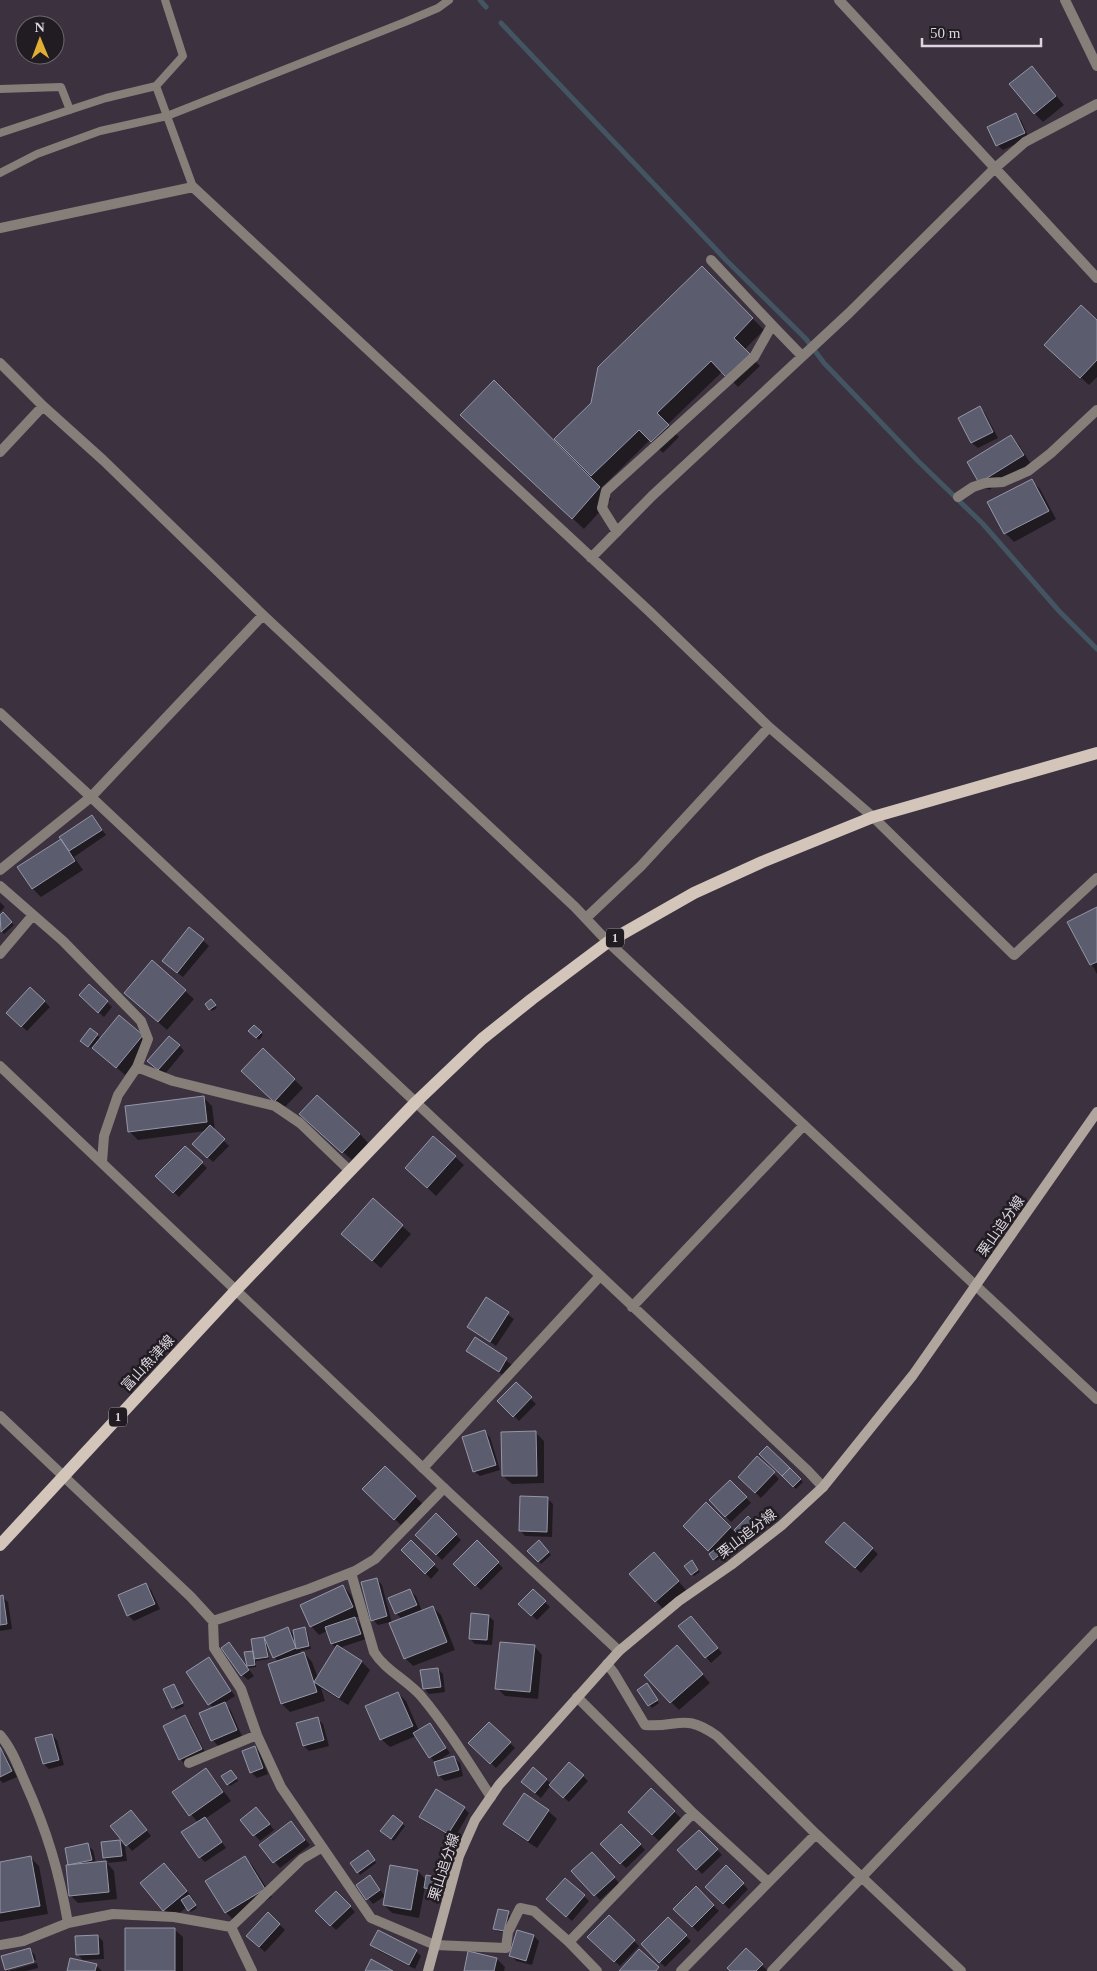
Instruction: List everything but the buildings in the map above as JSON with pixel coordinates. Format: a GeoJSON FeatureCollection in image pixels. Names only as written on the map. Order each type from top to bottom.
{"type":"FeatureCollection","features":[{"type":"Feature","properties":{"kind":"main road","name":"1"},"geometry":{"type":"LineString","coordinates":[[236,1290],[416,1102],[482,1039],[608,942],[694,892],[873,817],[1097,753]]}},
{"type":"Feature","properties":{"kind":"main road","name":"栗山追分線"},"geometry":{"type":"LineString","coordinates":[[428,1971],[459,1856],[475,1820],[499,1785],[618,1651],[679,1601],[731,1565],[782,1525],[823,1487],[913,1375],[1097,1112]]}},
{"type":"Feature","properties":{"kind":"main road","name":"富山魚津線"},"geometry":{"type":"LineString","coordinates":[[0,1545],[236,1290]]}},
{"type":"Feature","properties":{"kind":"street"},"geometry":{"type":"LineString","coordinates":[[839,0],[1097,278]]}},
{"type":"Feature","properties":{"kind":"street"},"geometry":{"type":"LineString","coordinates":[[1065,0],[1097,66]]}},
{"type":"Feature","properties":{"kind":"street"},"geometry":{"type":"LineString","coordinates":[[591,558],[652,496],[848,312],[994,168],[1024,142],[1097,104]]}},
{"type":"Feature","properties":{"kind":"street"},"geometry":{"type":"LineString","coordinates":[[0,228],[193,187],[650,612],[769,727],[873,817],[1014,955],[1097,878]]}},
{"type":"Feature","properties":{"kind":"street"},"geometry":{"type":"LineString","coordinates":[[711,260],[802,356]]}},
{"type":"Feature","properties":{"kind":"street"},"geometry":{"type":"LineString","coordinates":[[617,532],[602,508],[606,491],[754,357],[772,325]]}},
{"type":"Feature","properties":{"kind":"street"},"geometry":{"type":"LineString","coordinates":[[0,363],[263,615],[586,918],[608,942],[1097,1400]]}},
{"type":"Feature","properties":{"kind":"street"},"geometry":{"type":"LineString","coordinates":[[0,452],[43,406]]}},
{"type":"Feature","properties":{"kind":"street"},"geometry":{"type":"LineString","coordinates":[[958,497],[973,486],[1003,482],[1028,471],[1058,447],[1097,410]]}},
{"type":"Feature","properties":{"kind":"street"},"geometry":{"type":"LineString","coordinates":[[0,870],[91,797],[263,615]]}},
{"type":"Feature","properties":{"kind":"street"},"geometry":{"type":"LineString","coordinates":[[0,713],[416,1102],[823,1487]]}},
{"type":"Feature","properties":{"kind":"street"},"geometry":{"type":"LineString","coordinates":[[586,918],[641,866],[769,727]]}},
{"type":"Feature","properties":{"kind":"street"},"geometry":{"type":"LineString","coordinates":[[0,886],[63,941],[141,1021],[148,1039],[137,1067],[118,1095],[104,1136],[102,1162]]}},
{"type":"Feature","properties":{"kind":"street"},"geometry":{"type":"LineString","coordinates":[[0,954],[33,915]]}},
{"type":"Feature","properties":{"kind":"street"},"geometry":{"type":"LineString","coordinates":[[0,1066],[618,1651]]}},
{"type":"Feature","properties":{"kind":"street"},"geometry":{"type":"LineString","coordinates":[[137,1067],[174,1081],[275,1106],[300,1123],[350,1171]]}},
{"type":"Feature","properties":{"kind":"street"},"geometry":{"type":"LineString","coordinates":[[632,1307],[804,1125]]}},
{"type":"Feature","properties":{"kind":"street"},"geometry":{"type":"LineString","coordinates":[[423,1468],[600,1276]]}},
{"type":"Feature","properties":{"kind":"street"},"geometry":{"type":"LineString","coordinates":[[0,1416],[213,1620],[214,1648],[241,1689],[257,1735],[281,1787],[321,1848],[371,1918],[435,1945],[506,1948],[508,1932],[520,1908],[534,1912],[569,1942],[597,1971]]}},
{"type":"Feature","properties":{"kind":"street"},"geometry":{"type":"LineString","coordinates":[[213,1620],[309,1589],[351,1572],[375,1559],[444,1488]]}},
{"type":"Feature","properties":{"kind":"street"},"geometry":{"type":"LineString","coordinates":[[351,1572],[374,1652],[379,1660],[420,1695],[463,1753],[491,1797]]}},
{"type":"Feature","properties":{"kind":"street"},"geometry":{"type":"LineString","coordinates":[[772,1971],[1097,1631]]}},
{"type":"Feature","properties":{"kind":"street"},"geometry":{"type":"LineString","coordinates":[[607,1664],[614,1672],[645,1725],[658,1726],[683,1721],[702,1726],[717,1736],[816,1834],[961,1971]]}},
{"type":"Feature","properties":{"kind":"street"},"geometry":{"type":"LineString","coordinates":[[577,1697],[692,1813],[768,1882]]}},
{"type":"Feature","properties":{"kind":"street"},"geometry":{"type":"LineString","coordinates":[[0,1735],[10,1746],[43,1822],[60,1879],[68,1923]]}},
{"type":"Feature","properties":{"kind":"street"},"geometry":{"type":"LineString","coordinates":[[189,1763],[257,1735]]}},
{"type":"Feature","properties":{"kind":"street"},"geometry":{"type":"LineString","coordinates":[[569,1942],[692,1813]]}},
{"type":"Feature","properties":{"kind":"street"},"geometry":{"type":"LineString","coordinates":[[681,1971],[816,1834]]}},
{"type":"Feature","properties":{"kind":"street"},"geometry":{"type":"LineString","coordinates":[[231,1927],[302,1859],[321,1848]]}},
{"type":"Feature","properties":{"kind":"street"},"geometry":{"type":"LineString","coordinates":[[0,1945],[23,1942],[68,1923],[113,1914],[174,1917],[231,1927]]}},
{"type":"Feature","properties":{"kind":"street"},"geometry":{"type":"LineString","coordinates":[[231,1927],[252,1971]]}},
{"type":"Feature","properties":{"kind":"lane"},"geometry":{"type":"LineString","coordinates":[[0,133],[106,98],[156,86],[183,56],[165,0]]}},
{"type":"Feature","properties":{"kind":"lane"},"geometry":{"type":"LineString","coordinates":[[0,173],[37,154],[100,132],[167,116],[405,22],[438,8],[449,0]]}},
{"type":"Feature","properties":{"kind":"lane"},"geometry":{"type":"LineString","coordinates":[[156,86],[193,187]]}},
{"type":"Feature","properties":{"kind":"lane"},"geometry":{"type":"LineString","coordinates":[[0,89],[61,87],[70,110]]}},
{"type":"Feature","properties":{"kind":"waterway"},"geometry":{"type":"LineString","coordinates":[[480,0],[486,7]]}},
{"type":"Feature","properties":{"kind":"waterway"},"geometry":{"type":"LineString","coordinates":[[501,23],[727,261],[806,339],[824,363],[918,461],[983,524],[1059,611],[1097,649]]}}]}
